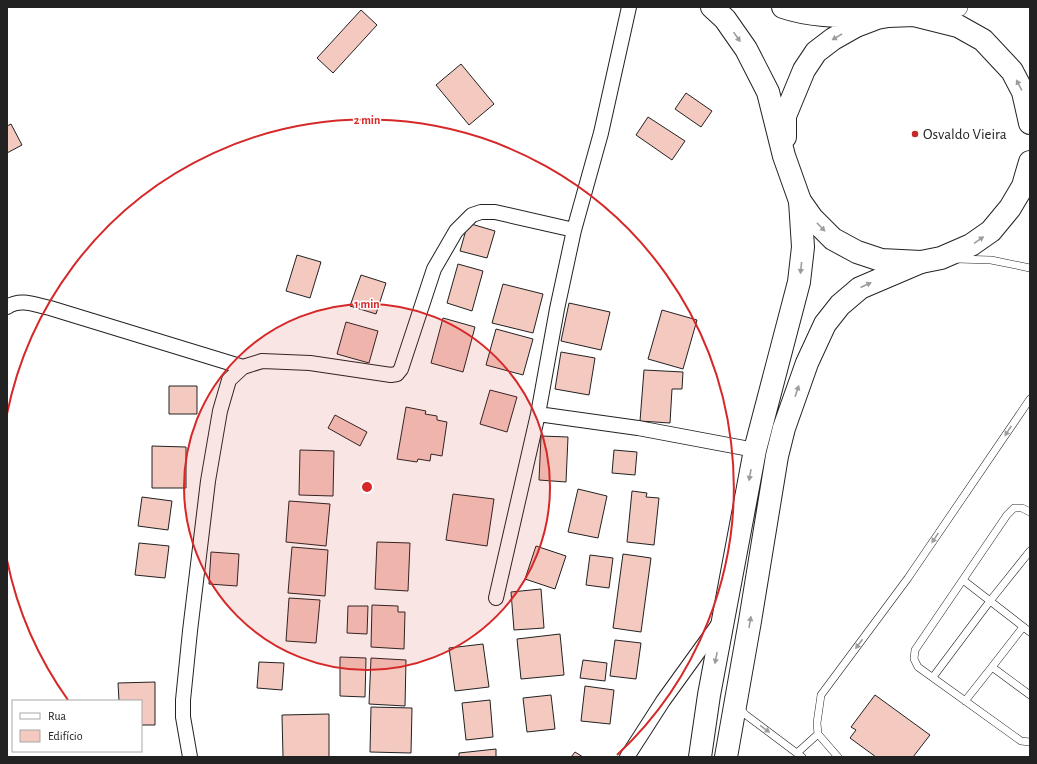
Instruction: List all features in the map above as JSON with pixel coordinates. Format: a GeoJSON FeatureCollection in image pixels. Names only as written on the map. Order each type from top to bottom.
{"type":"FeatureCollection","features":[{"type":"Feature","properties":{"kind":"main road"},"geometry":{"type":"LineString","coordinates":[[712,7],[725,19],[746,49],[768,92],[784,156],[800,201],[812,218],[833,239],[857,252],[881,260],[931,260]]}},
{"type":"Feature","properties":{"kind":"main road"},"geometry":{"type":"LineString","coordinates":[[783,7],[796,12],[825,16],[914,15],[958,26],[983,40],[1012,71],[1023,92],[1030,123]]}},
{"type":"Feature","properties":{"kind":"main road"},"geometry":{"type":"LineString","coordinates":[[784,156],[785,116],[804,70],[816,52],[833,39],[856,26],[877,18],[888,16]]}},
{"type":"Feature","properties":{"kind":"main road"},"geometry":{"type":"LineString","coordinates":[[726,757],[750,621],[776,456],[784,428],[807,363],[825,324],[840,305],[860,288],[971,245],[991,231],[1010,208],[1023,186],[1030,162]]}},
{"type":"Feature","properties":{"kind":"main road"},"geometry":{"type":"LineString","coordinates":[[700,757],[709,695],[755,450],[800,282],[803,247],[800,201]]}},
{"type":"Feature","properties":{"kind":"street"},"geometry":{"type":"LineString","coordinates":[[496,598],[538,414],[557,309],[574,230],[601,134],[629,7]]}},
{"type":"Feature","properties":{"kind":"street"},"geometry":{"type":"LineString","coordinates":[[914,15],[958,7]]}},
{"type":"Feature","properties":{"kind":"street"},"geometry":{"type":"LineString","coordinates":[[190,757],[183,717],[183,700],[190,631],[208,481],[220,411],[229,380],[243,367],[262,361],[310,362],[391,375],[397,374],[401,370],[434,269],[456,231],[472,215],[481,212],[495,212],[574,230]]}},
{"type":"Feature","properties":{"kind":"street"},"geometry":{"type":"LineString","coordinates":[[7,307],[14,303],[26,303],[50,308],[243,367]]}},
{"type":"Feature","properties":{"kind":"street"},"geometry":{"type":"LineString","coordinates":[[538,414],[638,428],[755,450]]}},
{"type":"Feature","properties":{"kind":"street"},"geometry":{"type":"LineString","coordinates":[[627,757],[663,701],[725,615]]}},
{"type":"Feature","properties":{"kind":"lane"},"geometry":{"type":"LineString","coordinates":[[931,260],[991,260],[1030,268]]}},
{"type":"Feature","properties":{"kind":"lane"},"geometry":{"type":"LineString","coordinates":[[838,757],[818,734],[817,723],[821,695],[908,578],[1030,399]]}},
{"type":"Feature","properties":{"kind":"lane"},"geometry":{"type":"LineString","coordinates":[[1030,512],[1022,508],[1014,508],[1007,515],[915,650],[914,659],[918,666],[1021,741],[1030,742]]}},
{"type":"Feature","properties":{"kind":"lane"},"geometry":{"type":"LineString","coordinates":[[933,677],[1030,551]]}},
{"type":"Feature","properties":{"kind":"lane"},"geometry":{"type":"LineString","coordinates":[[963,580],[1030,632]]}},
{"type":"Feature","properties":{"kind":"lane"},"geometry":{"type":"LineString","coordinates":[[965,700],[1024,627]]}},
{"type":"Feature","properties":{"kind":"lane"},"geometry":{"type":"LineString","coordinates":[[992,667],[1030,695]]}},
{"type":"Feature","properties":{"kind":"lane"},"geometry":{"type":"LineString","coordinates":[[735,704],[746,715],[800,755],[818,734]]}},
{"type":"Feature","properties":{"kind":"building"},"geometry":{"type":"Polygon","coordinates":[[[361,10],[377,25],[333,73],[317,58],[361,10]]]}},
{"type":"Feature","properties":{"kind":"building"},"geometry":{"type":"Polygon","coordinates":[[[461,64],[494,104],[469,125],[436,85],[461,64]]]}},
{"type":"Feature","properties":{"kind":"building"},"geometry":{"type":"Polygon","coordinates":[[[686,93],[712,111],[701,127],[675,109],[686,93]]]}},
{"type":"Feature","properties":{"kind":"building"},"geometry":{"type":"Polygon","coordinates":[[[648,117],[685,141],[672,160],[636,135],[648,117]]]}},
{"type":"Feature","properties":{"kind":"building"},"geometry":{"type":"Polygon","coordinates":[[[11,124],[22,145],[7,153],[7,126],[11,124]]]}},
{"type":"Feature","properties":{"kind":"building"},"geometry":{"type":"Polygon","coordinates":[[[468,223],[495,231],[487,258],[460,251],[468,223]]]}},
{"type":"Feature","properties":{"kind":"building"},"geometry":{"type":"Polygon","coordinates":[[[297,255],[321,262],[310,298],[286,291],[297,255]]]}},
{"type":"Feature","properties":{"kind":"building"},"geometry":{"type":"Polygon","coordinates":[[[458,264],[483,271],[472,311],[447,303],[458,264]]]}},
{"type":"Feature","properties":{"kind":"building"},"geometry":{"type":"Polygon","coordinates":[[[361,275],[386,283],[376,314],[350,306],[361,275]]]}},
{"type":"Feature","properties":{"kind":"building"},"geometry":{"type":"Polygon","coordinates":[[[503,284],[543,294],[533,333],[492,323],[503,284]]]}},
{"type":"Feature","properties":{"kind":"building"},"geometry":{"type":"Polygon","coordinates":[[[569,303],[610,312],[601,350],[561,341],[569,303]]]}},
{"type":"Feature","properties":{"kind":"building"},"geometry":{"type":"Polygon","coordinates":[[[662,310],[697,320],[683,369],[648,359],[662,310]]]}},
{"type":"Feature","properties":{"kind":"building"},"geometry":{"type":"Polygon","coordinates":[[[443,318],[475,327],[463,372],[431,363],[443,318]]]}},
{"type":"Feature","properties":{"kind":"building"},"geometry":{"type":"Polygon","coordinates":[[[346,322],[378,331],[369,363],[337,354],[346,322]]]}},
{"type":"Feature","properties":{"kind":"building"},"geometry":{"type":"Polygon","coordinates":[[[496,329],[533,339],[523,375],[486,365],[496,329]]]}},
{"type":"Feature","properties":{"kind":"building"},"geometry":{"type":"Polygon","coordinates":[[[561,352],[595,358],[589,395],[555,389],[561,352]]]}},
{"type":"Feature","properties":{"kind":"building"},"geometry":{"type":"Polygon","coordinates":[[[644,370],[683,372],[682,389],[672,389],[670,423],[640,421],[644,370]]]}},
{"type":"Feature","properties":{"kind":"building"},"geometry":{"type":"Polygon","coordinates":[[[169,386],[197,386],[197,414],[169,414],[169,386]]]}},
{"type":"Feature","properties":{"kind":"building"},"geometry":{"type":"Polygon","coordinates":[[[490,390],[517,397],[507,432],[480,424],[490,390]]]}},
{"type":"Feature","properties":{"kind":"building"},"geometry":{"type":"Polygon","coordinates":[[[406,407],[426,411],[425,414],[437,416],[437,420],[447,422],[442,456],[431,454],[430,461],[418,459],[417,462],[397,459],[406,407]]]}},
{"type":"Feature","properties":{"kind":"building"},"geometry":{"type":"Polygon","coordinates":[[[335,415],[367,432],[360,446],[328,428],[335,415]]]}},
{"type":"Feature","properties":{"kind":"building"},"geometry":{"type":"Polygon","coordinates":[[[541,436],[568,437],[566,482],[539,480],[541,436]]]}},
{"type":"Feature","properties":{"kind":"building"},"geometry":{"type":"Polygon","coordinates":[[[152,446],[186,447],[186,488],[152,488],[152,446]]]}},
{"type":"Feature","properties":{"kind":"building"},"geometry":{"type":"Polygon","coordinates":[[[300,450],[334,451],[333,496],[299,495],[300,450]]]}},
{"type":"Feature","properties":{"kind":"building"},"geometry":{"type":"Polygon","coordinates":[[[614,450],[637,452],[635,475],[612,473],[614,450]]]}},
{"type":"Feature","properties":{"kind":"building"},"geometry":{"type":"Polygon","coordinates":[[[578,489],[607,496],[598,538],[568,532],[578,489]]]}},
{"type":"Feature","properties":{"kind":"building"},"geometry":{"type":"Polygon","coordinates":[[[632,491],[647,493],[646,497],[659,498],[654,545],[627,542],[632,491]]]}},
{"type":"Feature","properties":{"kind":"building"},"geometry":{"type":"Polygon","coordinates":[[[453,494],[494,499],[487,546],[446,540],[453,494]]]}},
{"type":"Feature","properties":{"kind":"building"},"geometry":{"type":"Polygon","coordinates":[[[142,497],[172,501],[168,530],[138,526],[142,497]]]}},
{"type":"Feature","properties":{"kind":"building"},"geometry":{"type":"Polygon","coordinates":[[[289,501],[330,504],[326,546],[286,542],[289,501]]]}},
{"type":"Feature","properties":{"kind":"building"},"geometry":{"type":"Polygon","coordinates":[[[377,542],[410,543],[408,591],[375,589],[377,542]]]}},
{"type":"Feature","properties":{"kind":"building"},"geometry":{"type":"Polygon","coordinates":[[[139,543],[169,546],[165,578],[135,575],[139,543]]]}},
{"type":"Feature","properties":{"kind":"building"},"geometry":{"type":"Polygon","coordinates":[[[536,546],[566,556],[555,589],[525,579],[536,546]]]}},
{"type":"Feature","properties":{"kind":"building"},"geometry":{"type":"Polygon","coordinates":[[[292,547],[328,550],[325,596],[288,593],[292,547]]]}},
{"type":"Feature","properties":{"kind":"building"},"geometry":{"type":"Polygon","coordinates":[[[211,552],[239,554],[237,586],[209,584],[211,552]]]}},
{"type":"Feature","properties":{"kind":"building"},"geometry":{"type":"Polygon","coordinates":[[[623,554],[651,558],[641,632],[613,628],[623,554]]]}},
{"type":"Feature","properties":{"kind":"building"},"geometry":{"type":"Polygon","coordinates":[[[590,555],[613,558],[609,588],[586,585],[590,555]]]}},
{"type":"Feature","properties":{"kind":"building"},"geometry":{"type":"Polygon","coordinates":[[[541,589],[544,628],[514,630],[511,592],[541,589]]]}},
{"type":"Feature","properties":{"kind":"building"},"geometry":{"type":"Polygon","coordinates":[[[289,598],[320,600],[316,643],[286,641],[289,598]]]}},
{"type":"Feature","properties":{"kind":"building"},"geometry":{"type":"Polygon","coordinates":[[[372,605],[398,606],[398,612],[405,612],[404,649],[371,647],[372,605]]]}},
{"type":"Feature","properties":{"kind":"building"},"geometry":{"type":"Polygon","coordinates":[[[348,606],[368,606],[367,634],[347,633],[348,606]]]}},
{"type":"Feature","properties":{"kind":"building"},"geometry":{"type":"Polygon","coordinates":[[[560,634],[564,675],[521,679],[517,639],[560,634]]]}},
{"type":"Feature","properties":{"kind":"building"},"geometry":{"type":"Polygon","coordinates":[[[615,640],[641,643],[636,679],[610,676],[615,640]]]}},
{"type":"Feature","properties":{"kind":"building"},"geometry":{"type":"Polygon","coordinates":[[[483,644],[489,687],[455,691],[449,648],[483,644]]]}},
{"type":"Feature","properties":{"kind":"building"},"geometry":{"type":"Polygon","coordinates":[[[340,657],[366,658],[365,697],[340,696],[340,657]]]}},
{"type":"Feature","properties":{"kind":"building"},"geometry":{"type":"Polygon","coordinates":[[[371,658],[406,660],[405,706],[369,704],[371,658]]]}},
{"type":"Feature","properties":{"kind":"building"},"geometry":{"type":"Polygon","coordinates":[[[583,660],[607,663],[605,681],[580,678],[583,660]]]}},
{"type":"Feature","properties":{"kind":"building"},"geometry":{"type":"Polygon","coordinates":[[[259,662],[284,663],[282,690],[257,688],[259,662]]]}},
{"type":"Feature","properties":{"kind":"building"},"geometry":{"type":"Polygon","coordinates":[[[155,682],[155,725],[142,725],[142,700],[119,700],[118,683],[155,682]]]}},
{"type":"Feature","properties":{"kind":"building"},"geometry":{"type":"Polygon","coordinates":[[[585,686],[614,690],[610,724],[581,721],[585,686]]]}},
{"type":"Feature","properties":{"kind":"building"},"geometry":{"type":"Polygon","coordinates":[[[551,695],[555,729],[527,732],[523,698],[551,695]]]}},
{"type":"Feature","properties":{"kind":"building"},"geometry":{"type":"Polygon","coordinates":[[[875,695],[930,735],[913,757],[876,757],[850,738],[856,730],[851,727],[875,695]]]}},
{"type":"Feature","properties":{"kind":"building"},"geometry":{"type":"Polygon","coordinates":[[[490,700],[493,737],[466,740],[462,703],[490,700]]]}},
{"type":"Feature","properties":{"kind":"building"},"geometry":{"type":"Polygon","coordinates":[[[371,707],[412,708],[411,753],[370,752],[371,707]]]}},
{"type":"Feature","properties":{"kind":"building"},"geometry":{"type":"Polygon","coordinates":[[[329,714],[329,757],[283,757],[282,715],[329,714]]]}},
{"type":"Feature","properties":{"kind":"building"},"geometry":{"type":"Polygon","coordinates":[[[496,749],[496,757],[459,757],[459,753],[496,749]]]}},
{"type":"Feature","properties":{"kind":"building"},"geometry":{"type":"Polygon","coordinates":[[[575,752],[583,757],[571,757],[575,752]]]}},
{"type":"Feature","properties":{"kind":"place","name":"Osvaldo Vieira"},"geometry":{"type":"Point","coordinates":[915,134]}}]}
